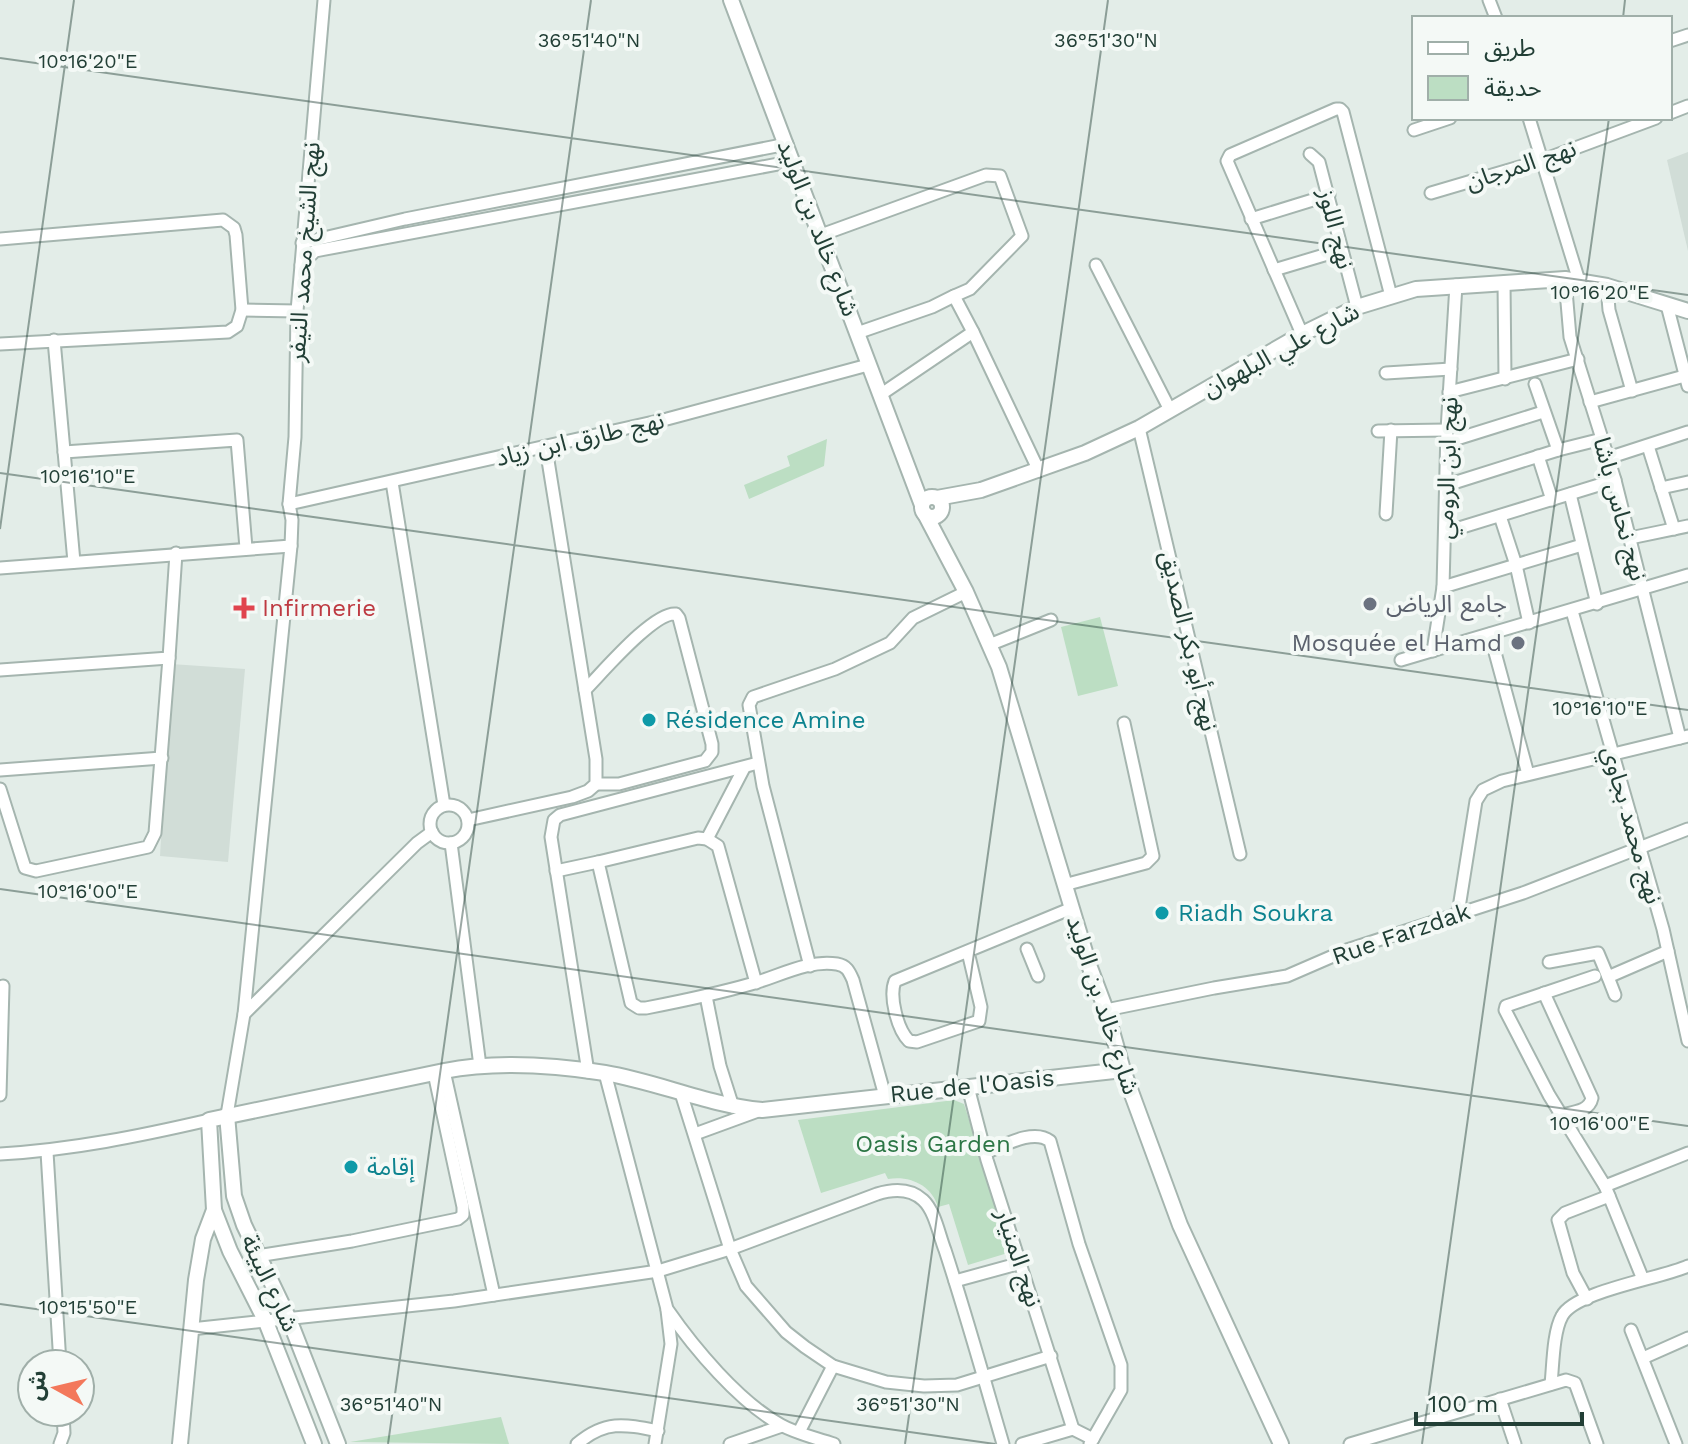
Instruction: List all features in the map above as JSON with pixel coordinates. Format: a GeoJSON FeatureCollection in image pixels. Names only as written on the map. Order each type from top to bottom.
{"type":"FeatureCollection","features":[{"type":"Feature","properties":{"kind":"street","name":"نهج الشيخ محمد النيفر"},"geometry":{"type":"LineString","coordinates":[[227,1115],[244,1014],[291,546],[289,504],[295,437],[297,311],[324,0]]}},
{"type":"Feature","properties":{"kind":"street","name":"شارع خالد بن الوليد"},"geometry":{"type":"LineString","coordinates":[[731,0],[904,457],[933,507],[949,557],[989,645],[1016,720],[1123,1070],[1180,1225],[1281,1444]]}},
{"type":"Feature","properties":{"kind":"street"},"geometry":{"type":"LineString","coordinates":[[1302,334],[1227,161],[1230,155],[1340,109],[1391,296]]}},
{"type":"Feature","properties":{"kind":"street"},"geometry":{"type":"LineString","coordinates":[[1414,130],[1444,120]]}},
{"type":"Feature","properties":{"kind":"street","name":"نهج نحاس باشا"},"geometry":{"type":"LineString","coordinates":[[1530,120],[1543,160],[1572,280],[1570,337],[1615,480],[1641,588],[1684,737]]}},
{"type":"Feature","properties":{"kind":"street","name":"نهج المرجان"},"geometry":{"type":"LineString","coordinates":[[1431,193],[1543,160],[1651,120]]}},
{"type":"Feature","properties":{"kind":"street"},"geometry":{"type":"LineString","coordinates":[[302,243],[405,219],[787,144]]}},
{"type":"Feature","properties":{"kind":"street","name":"نهج اللوز"},"geometry":{"type":"LineString","coordinates":[[1310,154],[1319,162],[1357,307]]}},
{"type":"Feature","properties":{"kind":"street"},"geometry":{"type":"LineString","coordinates":[[301,266],[315,251],[794,161]]}},
{"type":"Feature","properties":{"kind":"street"},"geometry":{"type":"LineString","coordinates":[[821,235],[986,175],[1000,176],[1022,236],[970,289],[932,307],[857,333]]}},
{"type":"Feature","properties":{"kind":"street"},"geometry":{"type":"LineString","coordinates":[[1251,219],[1329,195]]}},
{"type":"Feature","properties":{"kind":"street"},"geometry":{"type":"LineString","coordinates":[[0,239],[223,220],[234,228],[236,235],[242,310],[237,326],[228,332],[0,344]]}},
{"type":"Feature","properties":{"kind":"street"},"geometry":{"type":"LineString","coordinates":[[1274,270],[1341,250]]}},
{"type":"Feature","properties":{"kind":"street"},"geometry":{"type":"LineString","coordinates":[[1096,265],[1170,410]]}},
{"type":"Feature","properties":{"kind":"street","name":"شارع علي البلهوان"},"geometry":{"type":"LineString","coordinates":[[933,507],[1039,471],[1139,428],[1302,334],[1357,307],[1391,296],[1432,286],[1572,280],[1607,286],[1688,311]]}},
{"type":"Feature","properties":{"kind":"street"},"geometry":{"type":"LineString","coordinates":[[1504,282],[1505,379]]}},
{"type":"Feature","properties":{"kind":"street","name":"نهج ابن الرومي"},"geometry":{"type":"LineString","coordinates":[[1433,651],[1443,587],[1447,436],[1456,285]]}},
{"type":"Feature","properties":{"kind":"street"},"geometry":{"type":"LineString","coordinates":[[1607,286],[1609,310],[1632,391]]}},
{"type":"Feature","properties":{"kind":"street"},"geometry":{"type":"LineString","coordinates":[[954,296],[1039,471]]}},
{"type":"Feature","properties":{"kind":"street"},"geometry":{"type":"LineString","coordinates":[[1590,402],[1687,379],[1667,305]]}},
{"type":"Feature","properties":{"kind":"street"},"geometry":{"type":"LineString","coordinates":[[242,310],[297,311]]}},
{"type":"Feature","properties":{"kind":"street"},"geometry":{"type":"LineString","coordinates":[[880,395],[973,332]]}},
{"type":"Feature","properties":{"kind":"street"},"geometry":{"type":"LineString","coordinates":[[54,340],[74,562]]}},
{"type":"Feature","properties":{"kind":"street"},"geometry":{"type":"LineString","coordinates":[[1449,392],[1578,359]]}},
{"type":"Feature","properties":{"kind":"street","name":"نهج طارق ابن زياد"},"geometry":{"type":"LineString","coordinates":[[289,504],[667,419],[868,365]]}},
{"type":"Feature","properties":{"kind":"street"},"geometry":{"type":"LineString","coordinates":[[1386,373],[1451,369]]}},
{"type":"Feature","properties":{"kind":"street"},"geometry":{"type":"LineString","coordinates":[[1535,384],[1558,450]]}},
{"type":"Feature","properties":{"kind":"street"},"geometry":{"type":"LineString","coordinates":[[1378,431],[1447,436],[1543,412]]}},
{"type":"Feature","properties":{"kind":"street","name":"نهج أبو بكر الصديق"},"geometry":{"type":"LineString","coordinates":[[1139,428],[1240,854]]}},
{"type":"Feature","properties":{"kind":"street"},"geometry":{"type":"LineString","coordinates":[[1386,514],[1391,430]]}},
{"type":"Feature","properties":{"kind":"street"},"geometry":{"type":"LineString","coordinates":[[1608,458],[1688,432]]}},
{"type":"Feature","properties":{"kind":"street"},"geometry":{"type":"LineString","coordinates":[[1447,485],[1602,439]]}},
{"type":"Feature","properties":{"kind":"street"},"geometry":{"type":"LineString","coordinates":[[64,452],[237,440],[246,548]]}},
{"type":"Feature","properties":{"kind":"street"},"geometry":{"type":"LineString","coordinates":[[1648,446],[1674,529]]}},
{"type":"Feature","properties":{"kind":"street"},"geometry":{"type":"LineString","coordinates":[[546,448],[596,759],[596,784]]}},
{"type":"Feature","properties":{"kind":"street"},"geometry":{"type":"LineString","coordinates":[[1538,456],[1552,500]]}},
{"type":"Feature","properties":{"kind":"street"},"geometry":{"type":"LineString","coordinates":[[1446,532],[1615,480]]}},
{"type":"Feature","properties":{"kind":"street"},"geometry":{"type":"LineString","coordinates":[[392,482],[444,805]]}},
{"type":"Feature","properties":{"kind":"street"},"geometry":{"type":"LineString","coordinates":[[1661,488],[1688,482]]}},
{"type":"Feature","properties":{"kind":"street"},"geometry":{"type":"LineString","coordinates":[[1570,494],[1597,604]]}},
{"type":"Feature","properties":{"kind":"street"},"geometry":{"type":"LineString","coordinates":[[1500,516],[1516,565],[1529,623]]}},
{"type":"Feature","properties":{"kind":"street"},"geometry":{"type":"LineString","coordinates":[[1630,538],[1688,526]]}},
{"type":"Feature","properties":{"kind":"street"},"geometry":{"type":"LineString","coordinates":[[1443,587],[1582,545]]}},
{"type":"Feature","properties":{"kind":"street"},"geometry":{"type":"LineString","coordinates":[[0,568],[291,546]]}},
{"type":"Feature","properties":{"kind":"street"},"geometry":{"type":"LineString","coordinates":[[0,789],[25,868],[36,871],[148,847],[155,833],[176,553]]}},
{"type":"Feature","properties":{"kind":"street"},"geometry":{"type":"LineString","coordinates":[[1401,660],[1688,575]]}},
{"type":"Feature","properties":{"kind":"street"},"geometry":{"type":"LineString","coordinates":[[810,966],[758,763],[749,705],[753,697],[835,669],[890,643],[913,618],[966,592]]}},
{"type":"Feature","properties":{"kind":"street","name":"نهج محمد بجاوي"},"geometry":{"type":"LineString","coordinates":[[1572,611],[1668,951],[1688,1041]]}},
{"type":"Feature","properties":{"kind":"street"},"geometry":{"type":"LineString","coordinates":[[468,820],[572,797],[596,784],[619,784],[705,761],[712,752],[676,614],[654,622],[585,690]]}},
{"type":"Feature","properties":{"kind":"street"},"geometry":{"type":"LineString","coordinates":[[989,645],[1051,620]]}},
{"type":"Feature","properties":{"kind":"street"},"geometry":{"type":"LineString","coordinates":[[1490,634],[1528,774]]}},
{"type":"Feature","properties":{"kind":"street"},"geometry":{"type":"LineString","coordinates":[[0,670],[169,658]]}},
{"type":"Feature","properties":{"kind":"street"},"geometry":{"type":"LineString","coordinates":[[1064,885],[1146,863],[1153,856],[1124,723]]}},
{"type":"Feature","properties":{"kind":"street"},"geometry":{"type":"LineString","coordinates":[[1458,914],[1476,801],[1483,790],[1528,774],[1684,737]]}},
{"type":"Feature","properties":{"kind":"street"},"geometry":{"type":"LineString","coordinates":[[0,770],[162,758]]}},
{"type":"Feature","properties":{"kind":"street"},"geometry":{"type":"LineString","coordinates":[[588,1072],[556,871],[551,828],[554,820],[560,815],[758,763]]}},
{"type":"Feature","properties":{"kind":"street"},"geometry":{"type":"LineString","coordinates":[[707,839],[744,768]]}},
{"type":"Feature","properties":{"kind":"street"},"geometry":{"type":"LineString","coordinates":[[444,805],[456,806],[468,820],[462,837],[451,843],[440,840],[432,832],[431,816],[444,805]]}},
{"type":"Feature","properties":{"kind":"street","name":"Rue Farzdak"},"geometry":{"type":"LineString","coordinates":[[1106,1010],[1287,976],[1347,950],[1523,893],[1688,829]]}},
{"type":"Feature","properties":{"kind":"street"},"geometry":{"type":"LineString","coordinates":[[244,1014],[417,843],[432,832]]}},
{"type":"Feature","properties":{"kind":"street"},"geometry":{"type":"LineString","coordinates":[[556,871],[698,838],[707,839],[718,846],[756,983]]}},
{"type":"Feature","properties":{"kind":"street"},"geometry":{"type":"LineString","coordinates":[[451,843],[480,1066]]}},
{"type":"Feature","properties":{"kind":"street"},"geometry":{"type":"LineString","coordinates":[[598,862],[631,1003],[646,1008],[706,996],[810,966],[841,964],[849,969],[885,1096]]}},
{"type":"Feature","properties":{"kind":"street"},"geometry":{"type":"LineString","coordinates":[[968,952],[981,1007],[979,1021],[917,1042],[909,1041],[902,1030],[892,993],[895,981],[1072,908]]}},
{"type":"Feature","properties":{"kind":"street"},"geometry":{"type":"LineString","coordinates":[[1027,949],[1038,976]]}},
{"type":"Feature","properties":{"kind":"street"},"geometry":{"type":"LineString","coordinates":[[1608,977],[1668,951]]}},
{"type":"Feature","properties":{"kind":"street"},"geometry":{"type":"LineString","coordinates":[[1549,962],[1598,953],[1615,995]]}},
{"type":"Feature","properties":{"kind":"street"},"geometry":{"type":"LineString","coordinates":[[1595,976],[1506,1006],[1505,1010],[1561,1115],[1607,1191],[1642,1277]]}},
{"type":"Feature","properties":{"kind":"street"},"geometry":{"type":"LineString","coordinates":[[0,987],[3,986],[0,1095]]}},
{"type":"Feature","properties":{"kind":"street"},"geometry":{"type":"LineString","coordinates":[[1544,993],[1592,1098],[1585,1109],[1561,1115]]}},
{"type":"Feature","properties":{"kind":"street"},"geometry":{"type":"LineString","coordinates":[[706,996],[720,1066],[733,1107]]}},
{"type":"Feature","properties":{"kind":"street","name":"Rue de l'Oasis"},"geometry":{"type":"LineString","coordinates":[[209,1120],[480,1066],[605,1073],[733,1107],[762,1110],[1123,1070]]}},
{"type":"Feature","properties":{"kind":"street"},"geometry":{"type":"LineString","coordinates":[[257,1256],[352,1241],[458,1219],[463,1215],[439,1072]]}},
{"type":"Feature","properties":{"kind":"street"},"geometry":{"type":"LineString","coordinates":[[439,1072],[494,1295]]}},
{"type":"Feature","properties":{"kind":"street"},"geometry":{"type":"LineString","coordinates":[[605,1073],[667,1309],[671,1344],[655,1444]]}},
{"type":"Feature","properties":{"kind":"street","name":"نهج المنيار"},"geometry":{"type":"LineString","coordinates":[[968,1087],[985,1153],[1073,1429]]}},
{"type":"Feature","properties":{"kind":"street"},"geometry":{"type":"LineString","coordinates":[[681,1093],[730,1249],[746,1286],[786,1332],[833,1366],[886,1382],[957,1385],[1051,1356]]}},
{"type":"Feature","properties":{"kind":"street"},"geometry":{"type":"LineString","coordinates":[[695,1134],[762,1110]]}},
{"type":"Feature","properties":{"kind":"street","name":"شارع البيئة"},"geometry":{"type":"LineString","coordinates":[[227,1115],[234,1196],[257,1256],[289,1319],[338,1444]]}},
{"type":"Feature","properties":{"kind":"street"},"geometry":{"type":"LineString","coordinates":[[0,1154],[47,1152],[141,1136],[209,1120]]}},
{"type":"Feature","properties":{"kind":"street","name":"شارع البيئة"},"geometry":{"type":"LineString","coordinates":[[209,1120],[214,1210],[234,1261],[266,1322],[314,1444]]}},
{"type":"Feature","properties":{"kind":"street"},"geometry":{"type":"LineString","coordinates":[[985,1153],[1033,1136],[1043,1136],[1050,1141],[1079,1244],[1121,1365],[1121,1390],[1092,1441],[1073,1429],[1022,1444]]}},
{"type":"Feature","properties":{"kind":"street"},"geometry":{"type":"LineString","coordinates":[[47,1152],[59,1348]]}},
{"type":"Feature","properties":{"kind":"street"},"geometry":{"type":"LineString","coordinates":[[1587,1299],[1573,1273],[1558,1220],[1565,1213],[1607,1191],[1688,1153]]}},
{"type":"Feature","properties":{"kind":"street"},"geometry":{"type":"LineString","coordinates":[[191,1329],[494,1295],[658,1271],[730,1249],[877,1194],[902,1190],[925,1201],[955,1281],[1003,1444]]}},
{"type":"Feature","properties":{"kind":"street"},"geometry":{"type":"LineString","coordinates":[[180,1444],[203,1239],[214,1210]]}},
{"type":"Feature","properties":{"kind":"street"},"geometry":{"type":"LineString","coordinates":[[955,1281],[1021,1263]]}},
{"type":"Feature","properties":{"kind":"street"},"geometry":{"type":"LineString","coordinates":[[1551,1384],[1564,1312],[1587,1299],[1642,1277],[1660,1277],[1688,1266]]}},
{"type":"Feature","properties":{"kind":"street"},"geometry":{"type":"LineString","coordinates":[[667,1309],[688,1338],[744,1396],[782,1426],[834,1444]]}},
{"type":"Feature","properties":{"kind":"street"},"geometry":{"type":"LineString","coordinates":[[1631,1330],[1676,1444]]}},
{"type":"Feature","properties":{"kind":"street"},"geometry":{"type":"LineString","coordinates":[[1643,1358],[1688,1338]]}},
{"type":"Feature","properties":{"kind":"street"},"geometry":{"type":"LineString","coordinates":[[799,1432],[833,1366]]}},
{"type":"Feature","properties":{"kind":"street"},"geometry":{"type":"LineString","coordinates":[[1350,1444],[1566,1380],[1575,1383],[1597,1444]]}},
{"type":"Feature","properties":{"kind":"street"},"geometry":{"type":"LineString","coordinates":[[1500,1399],[1515,1444]]}},
{"type":"Feature","properties":{"kind":"street"},"geometry":{"type":"LineString","coordinates":[[577,1444],[592,1431],[606,1427],[619,1425],[658,1431]]}},
{"type":"Feature","properties":{"kind":"street"},"geometry":{"type":"LineString","coordinates":[[730,1444],[782,1426]]}},
{"type":"Feature","properties":{"kind":"shaded area"},"geometry":{"type":"Polygon","coordinates":[[[1688,152],[1688,251],[1667,160],[1688,152]]]}},
{"type":"Feature","properties":{"kind":"shaded area"},"geometry":{"type":"Polygon","coordinates":[[[171,664],[245,669],[228,862],[160,856],[171,664]]]}},
{"type":"Feature","properties":{"kind":"green space"},"geometry":{"type":"Polygon","coordinates":[[[827,439],[824,466],[749,499],[744,485],[790,466],[787,456],[827,439]]]}},
{"type":"Feature","properties":{"kind":"green space"},"geometry":{"type":"Polygon","coordinates":[[[1100,617],[1118,686],[1078,696],[1061,627],[1100,617]]]}},
{"type":"Feature","properties":{"kind":"green space","name":"Oasis Garden"},"geometry":{"type":"Polygon","coordinates":[[[954,1100],[964,1104],[1011,1252],[968,1265],[949,1204],[938,1207],[931,1193],[919,1183],[888,1179],[885,1173],[821,1193],[798,1120],[954,1100]]]}},
{"type":"Feature","properties":{"kind":"green space"},"geometry":{"type":"Polygon","coordinates":[[[501,1417],[509,1444],[350,1442],[501,1417]]]}},
{"type":"Feature","properties":{"kind":"place","name":"جامع الرياض"},"geometry":{"type":"Point","coordinates":[1370,604]}},
{"type":"Feature","properties":{"kind":"place","name":"Infirmerie"},"geometry":{"type":"Point","coordinates":[244,608]}},
{"type":"Feature","properties":{"kind":"place","name":"Mosquée el Hamd"},"geometry":{"type":"Point","coordinates":[1518,643]}},
{"type":"Feature","properties":{"kind":"place","name":"Résidence Amine"},"geometry":{"type":"Point","coordinates":[649,720]}},
{"type":"Feature","properties":{"kind":"place","name":"Riadh Soukra"},"geometry":{"type":"Point","coordinates":[1162,913]}},
{"type":"Feature","properties":{"kind":"place","name":"إقامة"},"geometry":{"type":"Point","coordinates":[351,1167]}}]}
